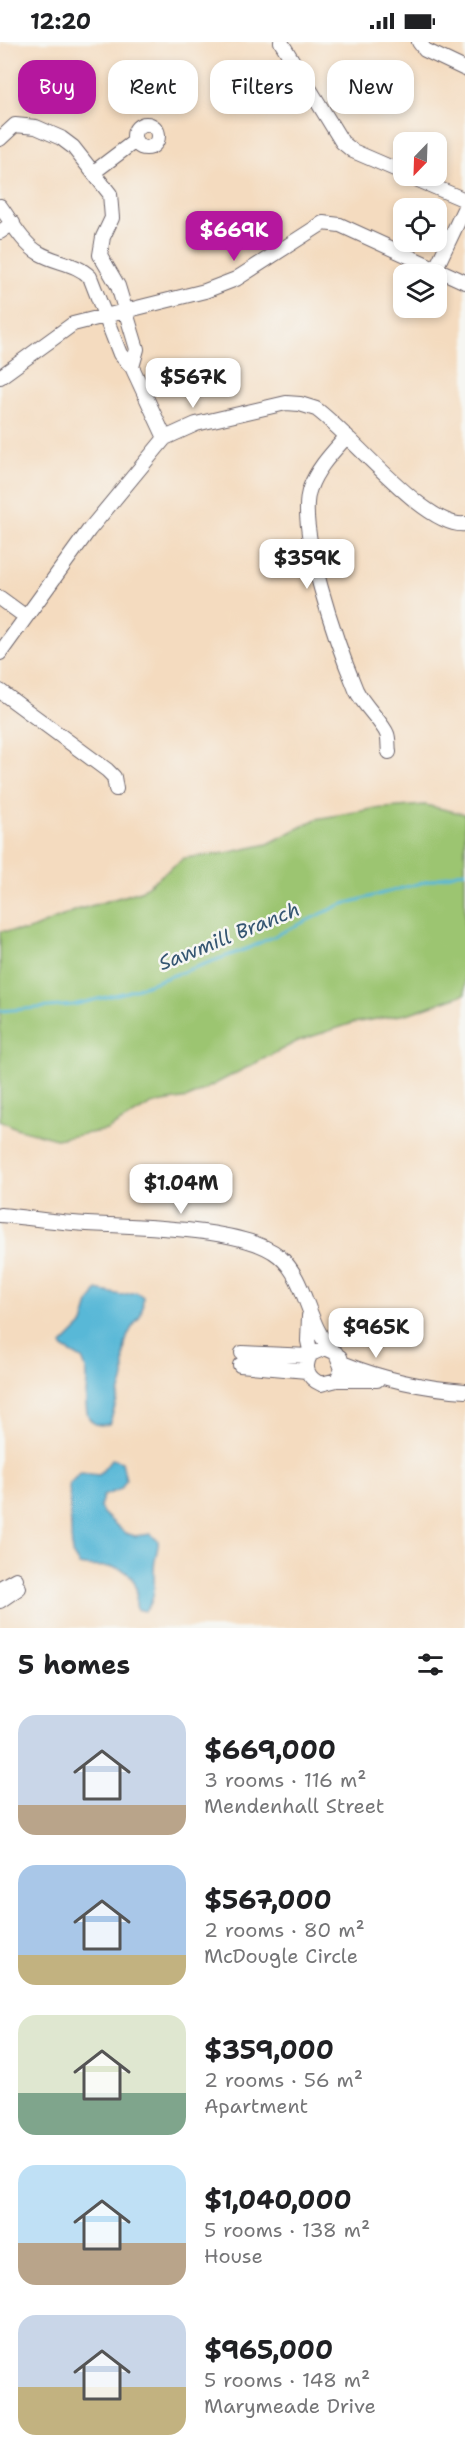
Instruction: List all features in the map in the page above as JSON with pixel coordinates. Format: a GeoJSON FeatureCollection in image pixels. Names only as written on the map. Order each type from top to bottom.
{"type":"FeatureCollection","features":[{"type":"Feature","properties":{"kind":"street"},"geometry":{"type":"LineString","coordinates":[[281,42],[342,142],[353,151],[393,168]]}},
{"type":"Feature","properties":{"kind":"street"},"geometry":{"type":"LineString","coordinates":[[418,42],[425,50],[465,69]]}},
{"type":"Feature","properties":{"kind":"street"},"geometry":{"type":"LineString","coordinates":[[1,136],[15,125],[43,130],[73,147],[110,194],[112,218],[103,237],[100,255],[118,286],[137,349],[132,367]]}},
{"type":"Feature","properties":{"kind":"street"},"geometry":{"type":"LineString","coordinates":[[94,172],[135,141]]}},
{"type":"Feature","properties":{"kind":"street"},"geometry":{"type":"LineString","coordinates":[[432,186],[465,200]]}},
{"type":"Feature","properties":{"kind":"street"},"geometry":{"type":"LineString","coordinates":[[0,206],[30,247],[40,254],[83,270],[90,277],[120,354],[132,367],[165,438]]}},
{"type":"Feature","properties":{"kind":"street"},"geometry":{"type":"LineString","coordinates":[[438,264],[465,207]]}},
{"type":"Feature","properties":{"kind":"street"},"geometry":{"type":"LineString","coordinates":[[0,377],[73,324],[205,291],[236,279],[322,223],[340,225],[427,264]]}},
{"type":"Feature","properties":{"kind":"street"},"geometry":{"type":"LineString","coordinates":[[0,232],[13,224]]}},
{"type":"Feature","properties":{"kind":"street"},"geometry":{"type":"LineString","coordinates":[[447,273],[465,282]]}},
{"type":"Feature","properties":{"kind":"street"},"geometry":{"type":"LineString","coordinates":[[0,653],[103,512],[165,438],[196,424],[286,403],[316,409],[425,509],[450,524],[465,524]]}},
{"type":"Feature","properties":{"kind":"street"},"geometry":{"type":"LineString","coordinates":[[347,436],[318,472],[309,489],[306,509],[307,531],[339,642],[357,692],[387,734],[389,752]]}},
{"type":"Feature","properties":{"kind":"street"},"geometry":{"type":"LineString","coordinates":[[0,598],[26,617]]}},
{"type":"Feature","properties":{"kind":"street"},"geometry":{"type":"LineString","coordinates":[[0,691],[106,770],[114,777],[116,789]]}},
{"type":"Feature","properties":{"kind":"street"},"geometry":{"type":"LineString","coordinates":[[0,1215],[56,1222],[222,1234],[245,1239],[279,1256],[300,1285],[320,1338],[336,1353],[342,1363],[415,1386],[465,1391]]}},
{"type":"Feature","properties":{"kind":"street"},"geometry":{"type":"LineString","coordinates":[[307,1305],[310,1320],[308,1341],[311,1355],[307,1371],[310,1377],[321,1384],[337,1380],[395,1380]]}},
{"type":"Feature","properties":{"kind":"street"},"geometry":{"type":"LineString","coordinates":[[307,1371],[241,1359],[311,1355],[317,1350],[336,1353]]}},
{"type":"Feature","properties":{"kind":"street"},"geometry":{"type":"LineString","coordinates":[[336,1353],[342,1369],[337,1380]]}},
{"type":"Feature","properties":{"kind":"street"},"geometry":{"type":"LineString","coordinates":[[0,1588],[17,1583],[0,1601]]}},
{"type":"Feature","properties":{"kind":"green space"},"geometry":{"type":"Polygon","coordinates":[[[425,805],[465,814],[465,994],[407,1014],[353,1023],[298,1041],[188,1098],[151,1104],[107,1130],[56,1139],[16,1128],[0,1120],[0,931],[27,931],[77,910],[141,891],[184,858],[226,853],[268,844],[316,819],[372,809],[425,805]]]}},
{"type":"Feature","properties":{"kind":"water"},"geometry":{"type":"Polygon","coordinates":[[[97,1290],[121,1295],[136,1292],[143,1297],[140,1316],[126,1340],[124,1376],[109,1424],[99,1425],[92,1422],[86,1409],[87,1375],[83,1361],[64,1349],[62,1345],[83,1324],[89,1303],[97,1290]]]}},
{"type":"Feature","properties":{"kind":"water"},"geometry":{"type":"Polygon","coordinates":[[[112,1459],[122,1462],[126,1480],[121,1489],[103,1496],[100,1507],[103,1513],[125,1533],[135,1536],[151,1534],[158,1541],[154,1566],[154,1593],[145,1611],[137,1609],[136,1587],[131,1576],[125,1571],[111,1567],[79,1565],[72,1554],[69,1484],[80,1473],[99,1475],[112,1459]]]}},
{"type":"Feature","properties":{"kind":"waterway","name":"Sawmill Branch"},"geometry":{"type":"LineString","coordinates":[[0,1011],[73,1005],[127,992],[249,948],[340,905],[465,871]]}}]}
